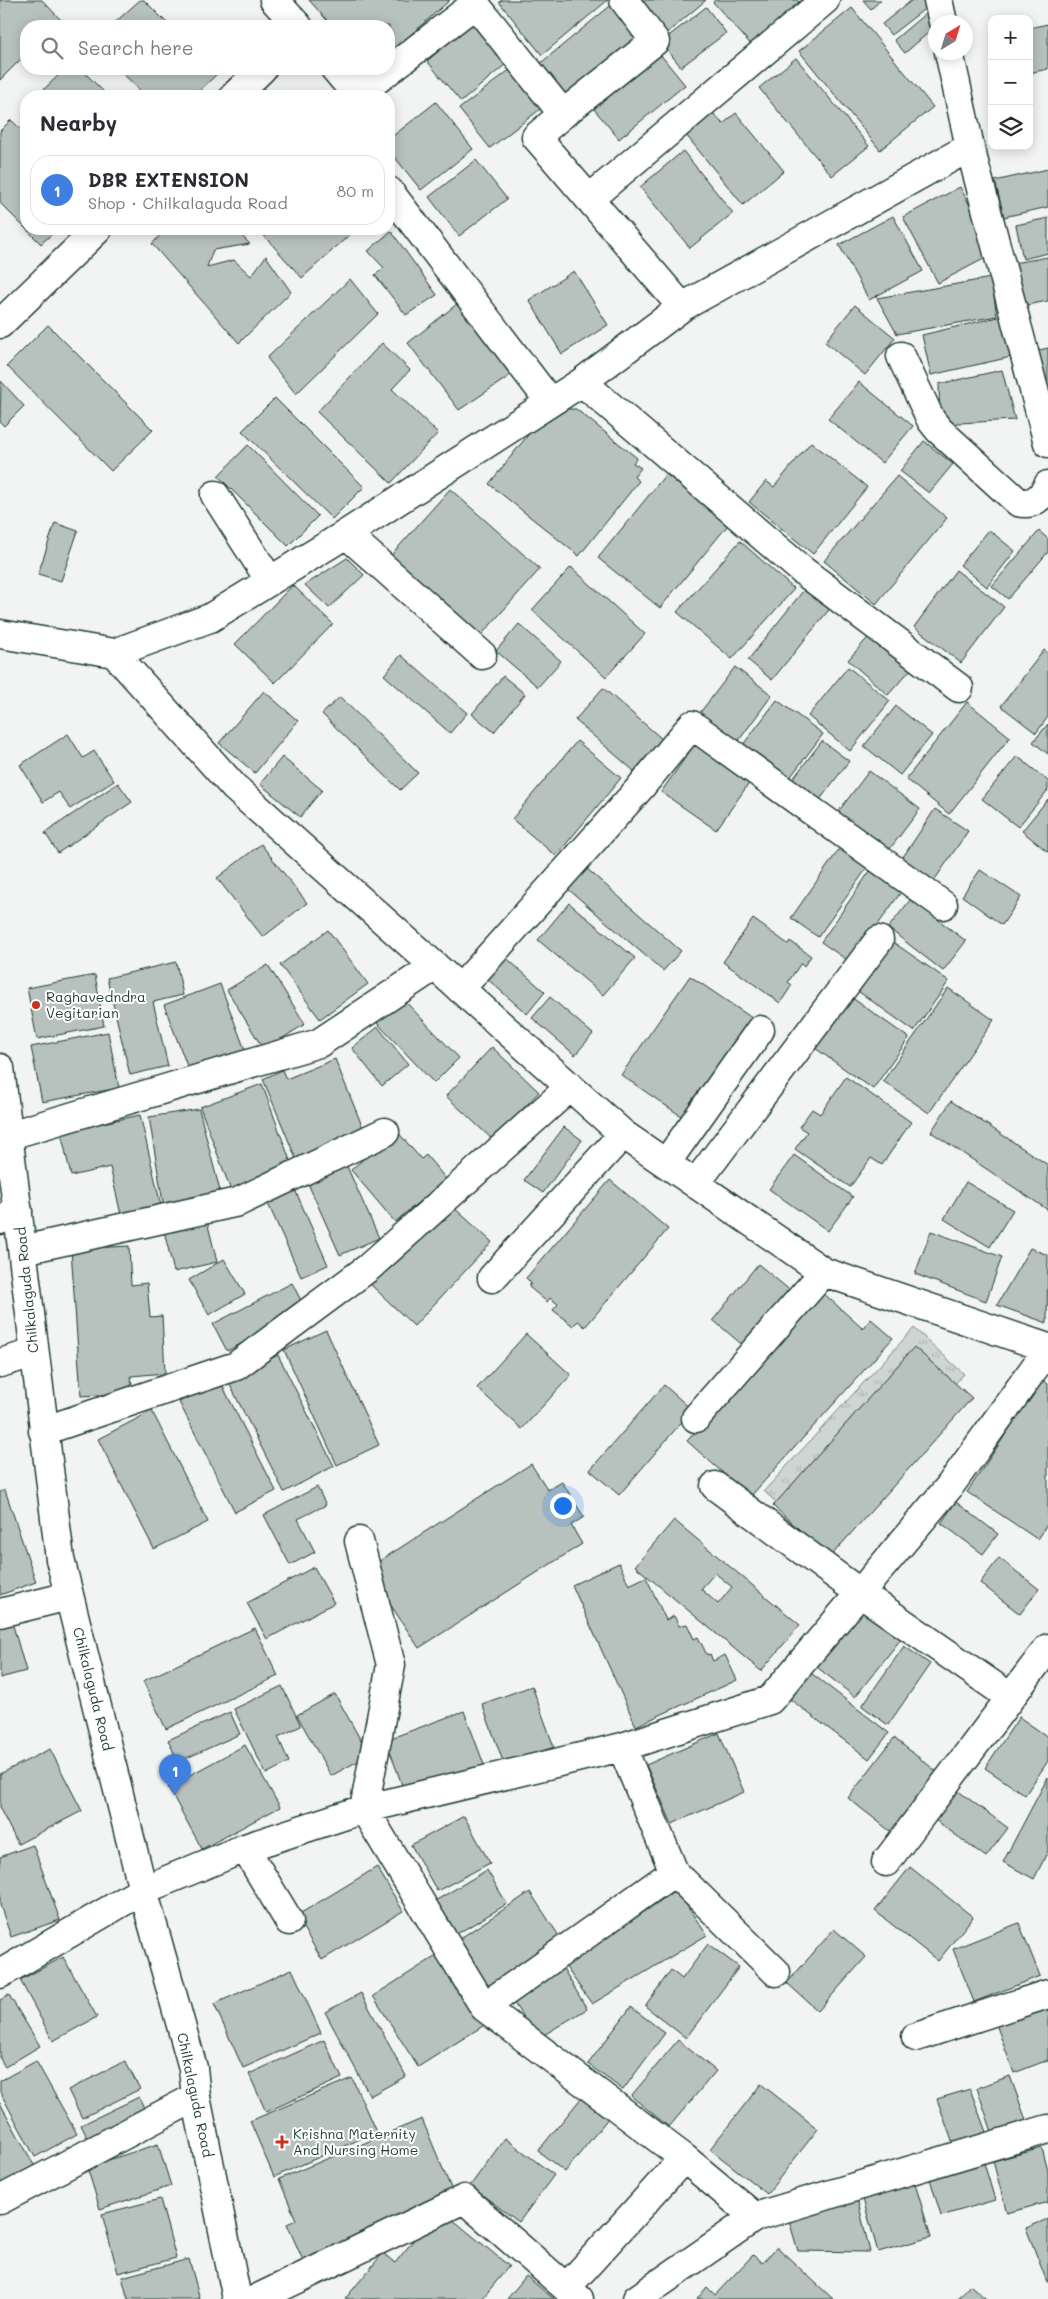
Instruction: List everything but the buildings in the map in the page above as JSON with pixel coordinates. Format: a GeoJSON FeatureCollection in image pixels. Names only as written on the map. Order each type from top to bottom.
{"type":"FeatureCollection","features":[{"type":"Feature","properties":{"kind":"street"},"geometry":{"type":"LineString","coordinates":[[274,0],[292,20]]}},
{"type":"Feature","properties":{"kind":"street"},"geometry":{"type":"LineString","coordinates":[[624,0],[655,41],[536,137],[682,307]]}},
{"type":"Feature","properties":{"kind":"street"},"geometry":{"type":"LineString","coordinates":[[589,199],[825,0]]}},
{"type":"Feature","properties":{"kind":"street"},"geometry":{"type":"LineString","coordinates":[[938,0],[941,15]]}},
{"type":"Feature","properties":{"kind":"street"},"geometry":{"type":"LineString","coordinates":[[395,66],[478,2],[564,114]]}},
{"type":"Feature","properties":{"kind":"street"},"geometry":{"type":"LineString","coordinates":[[951,60],[970,147],[1048,443]]}},
{"type":"Feature","properties":{"kind":"street"},"geometry":{"type":"LineString","coordinates":[[240,90],[256,75]]}},
{"type":"Feature","properties":{"kind":"street"},"geometry":{"type":"LineString","coordinates":[[340,75],[353,90]]}},
{"type":"Feature","properties":{"kind":"street"},"geometry":{"type":"LineString","coordinates":[[364,90],[383,75]]}},
{"type":"Feature","properties":{"kind":"street"},"geometry":{"type":"LineString","coordinates":[[0,634],[114,653],[210,618],[346,534],[582,382],[682,307],[970,147]]}},
{"type":"Feature","properties":{"kind":"street"},"geometry":{"type":"LineString","coordinates":[[395,198],[550,402]]}},
{"type":"Feature","properties":{"kind":"street"},"geometry":{"type":"LineString","coordinates":[[0,324],[92,235]]}},
{"type":"Feature","properties":{"kind":"street"},"geometry":{"type":"LineString","coordinates":[[901,356],[931,420],[939,430],[1018,502],[1025,504],[1033,502],[1040,497],[1048,485]]}},
{"type":"Feature","properties":{"kind":"street"},"geometry":{"type":"LineString","coordinates":[[582,382],[803,571],[959,688]]}},
{"type":"Feature","properties":{"kind":"street"},"geometry":{"type":"LineString","coordinates":[[215,495],[270,581]]}},
{"type":"Feature","properties":{"kind":"street"},"geometry":{"type":"LineString","coordinates":[[346,534],[482,655]]}},
{"type":"Feature","properties":{"kind":"street"},"geometry":{"type":"LineString","coordinates":[[0,1974],[143,1890],[245,1848],[364,1809],[622,1747],[770,1700],[949,1487],[1048,1348],[824,1272],[624,1134],[569,1088],[234,787],[114,653]]}},
{"type":"Feature","properties":{"kind":"street"},"geometry":{"type":"LineString","coordinates":[[460,990],[640,789],[692,725],[943,905]]}},
{"type":"Feature","properties":{"kind":"street"},"geometry":{"type":"LineString","coordinates":[[696,1183],[879,940]]}},
{"type":"Feature","properties":{"kind":"street"},"geometry":{"type":"LineString","coordinates":[[10,1135],[319,1042],[434,966]]}},
{"type":"Feature","properties":{"kind":"street"},"geometry":{"type":"LineString","coordinates":[[666,1163],[760,1030]]}},
{"type":"Feature","properties":{"kind":"street","name":"Chilkalaguda Road"},"geometry":{"type":"LineString","coordinates":[[0,1068],[10,1135],[9,1215],[23,1250],[43,1431],[60,1559],[143,1890],[193,2068],[196,2097],[238,2299]]}},
{"type":"Feature","properties":{"kind":"street"},"geometry":{"type":"LineString","coordinates":[[43,1431],[236,1366],[368,1268],[569,1088]]}},
{"type":"Feature","properties":{"kind":"street"},"geometry":{"type":"LineString","coordinates":[[23,1250],[238,1202],[385,1132]]}},
{"type":"Feature","properties":{"kind":"street"},"geometry":{"type":"LineString","coordinates":[[492,1278],[624,1134]]}},
{"type":"Feature","properties":{"kind":"street"},"geometry":{"type":"LineString","coordinates":[[696,1418],[824,1272]]}},
{"type":"Feature","properties":{"kind":"street"},"geometry":{"type":"LineString","coordinates":[[0,1363],[34,1353]]}},
{"type":"Feature","properties":{"kind":"street"},"geometry":{"type":"LineString","coordinates":[[714,1486],[860,1592],[1010,1697]]}},
{"type":"Feature","properties":{"kind":"street"},"geometry":{"type":"LineString","coordinates":[[359,1541],[391,1665],[364,1809],[484,2007],[684,2158],[755,2217]]}},
{"type":"Feature","properties":{"kind":"street"},"geometry":{"type":"LineString","coordinates":[[0,1613],[70,1596]]}},
{"type":"Feature","properties":{"kind":"street"},"geometry":{"type":"LineString","coordinates":[[886,1862],[1048,1648]]}},
{"type":"Feature","properties":{"kind":"street"},"geometry":{"type":"LineString","coordinates":[[622,1747],[674,1872],[776,1972]]}},
{"type":"Feature","properties":{"kind":"street"},"geometry":{"type":"LineString","coordinates":[[245,1848],[289,1921]]}},
{"type":"Feature","properties":{"kind":"street"},"geometry":{"type":"LineString","coordinates":[[484,2007],[674,1872]]}},
{"type":"Feature","properties":{"kind":"street"},"geometry":{"type":"LineString","coordinates":[[916,2036],[1048,1994]]}},
{"type":"Feature","properties":{"kind":"street"},"geometry":{"type":"LineString","coordinates":[[0,2200],[196,2097]]}},
{"type":"Feature","properties":{"kind":"street"},"geometry":{"type":"LineString","coordinates":[[637,2299],[755,2217],[1048,2129]]}},
{"type":"Feature","properties":{"kind":"street"},"geometry":{"type":"LineString","coordinates":[[256,2299],[464,2199],[572,2293],[684,2158]]}},
{"type":"Feature","properties":{"kind":"green space"},"geometry":{"type":"Polygon","coordinates":[[[914,1328],[964,1374],[813,1537],[764,1491],[914,1328]]]}},
{"type":"Feature","properties":{"kind":"place","name":"Raghavedndra Vegitarian"},"geometry":{"type":"Point","coordinates":[36,1005]}},
{"type":"Feature","properties":{"kind":"place","name":"DBR EXTENSION"},"geometry":{"type":"Point","coordinates":[175,1795]}},
{"type":"Feature","properties":{"kind":"place","name":"Krishna Maternity And Nursing Home"},"geometry":{"type":"Point","coordinates":[282,2142]}}]}
